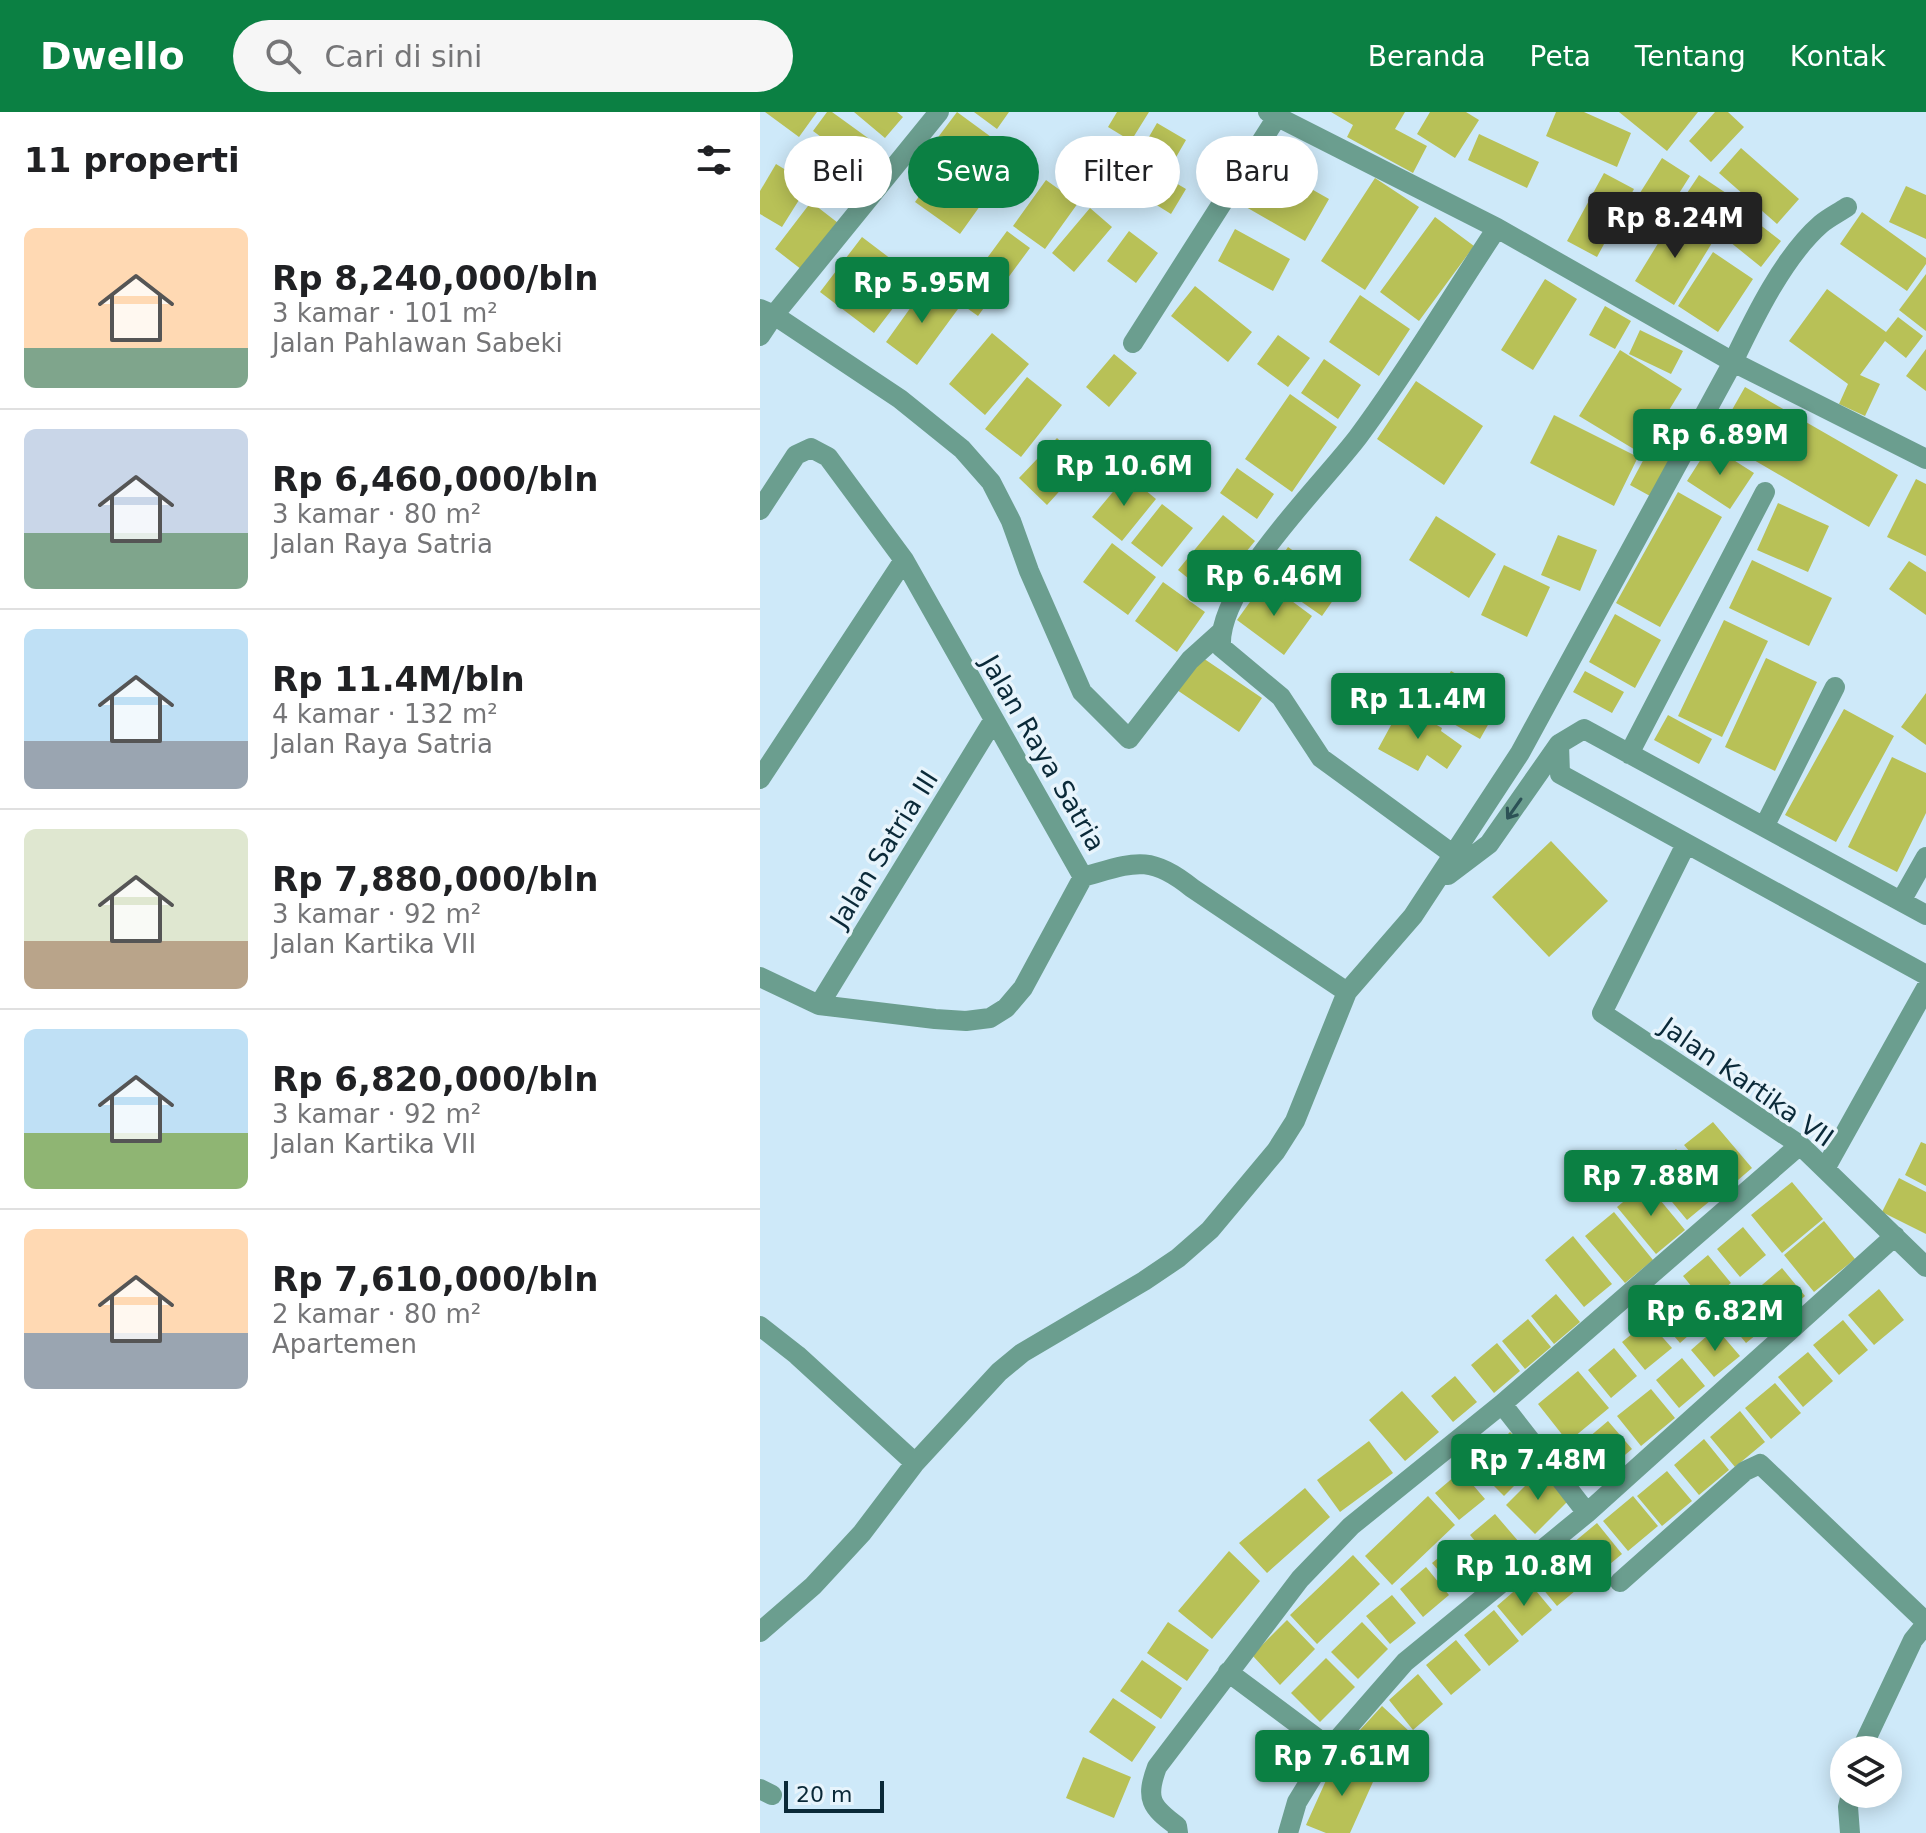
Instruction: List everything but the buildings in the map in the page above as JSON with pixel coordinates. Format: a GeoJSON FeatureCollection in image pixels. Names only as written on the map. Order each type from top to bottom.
{"type":"FeatureCollection","features":[{"type":"Feature","properties":{"kind":"street"},"geometry":{"type":"LineString","coordinates":[[760,336],[767,312],[939,112]]}},
{"type":"Feature","properties":{"kind":"street"},"geometry":{"type":"LineString","coordinates":[[1133,343],[1284,116],[1497,228],[1733,362],[1926,459]]}},
{"type":"Feature","properties":{"kind":"street"},"geometry":{"type":"LineString","coordinates":[[760,1632],[813,1586],[862,1533],[915,1463],[999,1372],[1022,1353],[1178,1258],[1210,1230],[1276,1151],[1295,1121],[1347,992],[1413,916],[1520,753],[1733,362],[1755,315],[1803,242],[1822,222],[1847,207]]}},
{"type":"Feature","properties":{"kind":"street"},"geometry":{"type":"LineString","coordinates":[[1454,855],[1321,758],[1281,697],[1221,647],[1220,633],[1227,610],[1249,570],[1358,436],[1497,228]]}},
{"type":"Feature","properties":{"kind":"street"},"geometry":{"type":"LineString","coordinates":[[767,312],[900,399],[962,449],[991,482],[1011,521],[1029,571],[1082,692],[1129,739],[1190,660],[1220,633]]}},
{"type":"Feature","properties":{"kind":"street","name":"Jalan Raya Satria"},"geometry":{"type":"LineString","coordinates":[[760,510],[796,455],[811,448],[828,457],[904,560],[1083,877],[1142,863],[1172,871],[1192,888],[1347,992]]}},
{"type":"Feature","properties":{"kind":"street"},"geometry":{"type":"LineString","coordinates":[[1629,754],[1765,492]]}},
{"type":"Feature","properties":{"kind":"street"},"geometry":{"type":"LineString","coordinates":[[760,779],[904,560]]}},
{"type":"Feature","properties":{"kind":"street"},"geometry":{"type":"LineString","coordinates":[[1764,827],[1835,687]]}},
{"type":"Feature","properties":{"kind":"street","name":"Jalan Satria III"},"geometry":{"type":"LineString","coordinates":[[819,1005],[993,721]]}},
{"type":"Feature","properties":{"kind":"street"},"geometry":{"type":"LineString","coordinates":[[1532,729],[1559,744]]}},
{"type":"Feature","properties":{"kind":"street"},"geometry":{"type":"LineString","coordinates":[[1435,884],[1489,844],[1559,744],[1584,729],[1926,915]]}},
{"type":"Feature","properties":{"kind":"street"},"geometry":{"type":"LineString","coordinates":[[1559,744],[1560,774],[1926,975]]}},
{"type":"Feature","properties":{"kind":"street","name":"Jalan Kartika VII"},"geometry":{"type":"LineString","coordinates":[[1686,844],[1602,1013],[1800,1145],[1926,1267]]}},
{"type":"Feature","properties":{"kind":"street"},"geometry":{"type":"LineString","coordinates":[[1901,901],[1926,857]]}},
{"type":"Feature","properties":{"kind":"street"},"geometry":{"type":"LineString","coordinates":[[760,977],[819,1005],[935,1019],[966,1021],[990,1018],[1006,1008],[1023,988],[1083,877]]}},
{"type":"Feature","properties":{"kind":"street"},"geometry":{"type":"LineString","coordinates":[[1825,1169],[1926,988]]}},
{"type":"Feature","properties":{"kind":"street"},"geometry":{"type":"LineString","coordinates":[[1178,1833],[1177,1826],[1157,1811],[1152,1801],[1149,1786],[1157,1767],[1300,1579],[1351,1526],[1502,1404],[1800,1145]]}},
{"type":"Feature","properties":{"kind":"street"},"geometry":{"type":"LineString","coordinates":[[1288,1833],[1297,1802],[1330,1748],[1405,1662],[1587,1513],[1895,1236]]}},
{"type":"Feature","properties":{"kind":"street"},"geometry":{"type":"LineString","coordinates":[[760,1326],[797,1355],[915,1463]]}},
{"type":"Feature","properties":{"kind":"street"},"geometry":{"type":"LineString","coordinates":[[1502,1404],[1587,1513]]}},
{"type":"Feature","properties":{"kind":"street"},"geometry":{"type":"LineString","coordinates":[[1620,1582],[1745,1471],[1760,1464],[1926,1623],[1913,1640],[1868,1736]]}},
{"type":"Feature","properties":{"kind":"street"},"geometry":{"type":"LineString","coordinates":[[1228,1672],[1330,1748]]}},
{"type":"Feature","properties":{"kind":"street"},"geometry":{"type":"LineString","coordinates":[[1848,1808],[1850,1833]]}}]}
